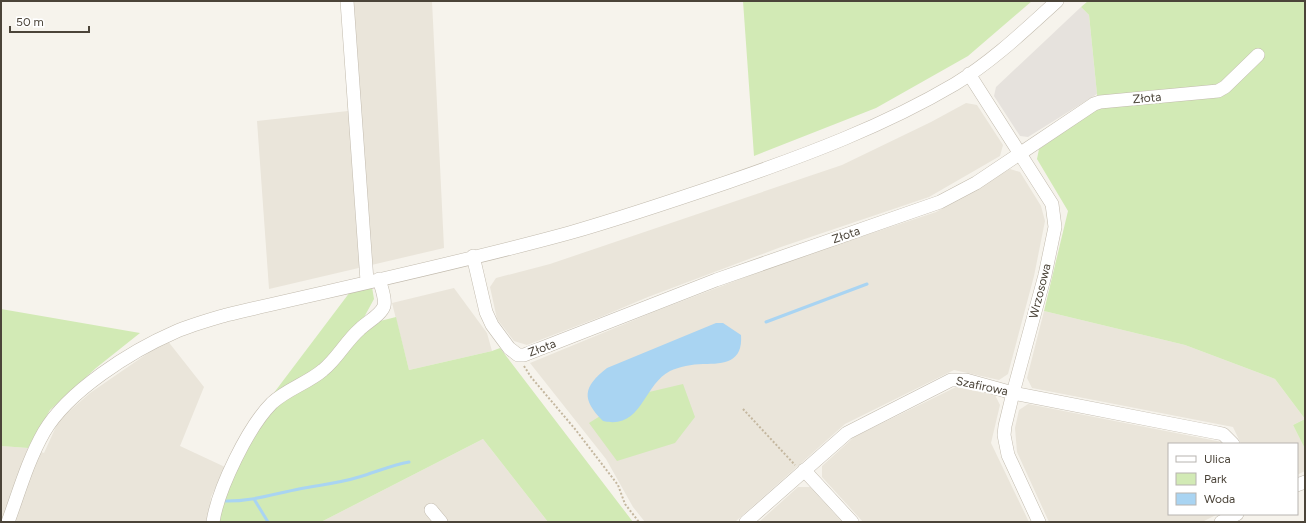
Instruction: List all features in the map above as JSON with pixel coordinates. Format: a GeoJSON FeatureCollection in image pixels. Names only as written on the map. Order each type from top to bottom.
{"type":"FeatureCollection","features":[{"type":"Feature","properties":{"kind":"street"},"geometry":{"type":"LineString","coordinates":[[212,522],[215,507],[222,488],[254,426],[263,413],[281,396],[323,370],[359,330],[384,307],[384,299],[373,280],[347,1]]}},
{"type":"Feature","properties":{"kind":"street"},"geometry":{"type":"LineString","coordinates":[[8,522],[27,467],[44,431],[54,418],[72,399],[95,380],[114,366],[152,343],[191,326],[226,315],[570,232],[791,160],[868,129],[930,98],[969,74],[1010,42],[1057,1]]}},
{"type":"Feature","properties":{"kind":"street","name":"Złota"},"geometry":{"type":"LineString","coordinates":[[473,256],[486,312],[492,325],[509,348],[518,355],[529,354],[716,280],[934,204],[976,183],[1100,102],[1218,91],[1225,87],[1258,56]]}},
{"type":"Feature","properties":{"kind":"street","name":"Wrzosowa"},"geometry":{"type":"LineString","coordinates":[[969,74],[1052,204],[1054,214],[1055,227],[1045,275],[1013,393],[1004,435],[1006,450],[1039,522]]}},
{"type":"Feature","properties":{"kind":"street","name":"Szafirowa"},"geometry":{"type":"LineString","coordinates":[[746,522],[801,469],[846,433],[950,380],[966,380],[1013,393],[1223,434],[1232,443]]}},
{"type":"Feature","properties":{"kind":"street"},"geometry":{"type":"LineString","coordinates":[[801,469],[852,522]]}},
{"type":"Feature","properties":{"kind":"street"},"geometry":{"type":"LineString","coordinates":[[431,510],[441,522]]}},
{"type":"Feature","properties":{"kind":"street"},"geometry":{"type":"LineString","coordinates":[[1221,522],[1235,515]]}},
{"type":"Feature","properties":{"kind":"path"},"geometry":{"type":"LineString","coordinates":[[518,355],[531,377],[575,429],[618,485],[625,504],[639,522]]}},
{"type":"Feature","properties":{"kind":"path"},"geometry":{"type":"LineString","coordinates":[[743,409],[801,469]]}},
{"type":"Feature","properties":{"kind":"shaded area"},"geometry":{"type":"Polygon","coordinates":[[[341,1],[432,1],[444,248],[269,289],[257,121],[348,111],[341,1]]]}},
{"type":"Feature","properties":{"kind":"shaded area"},"geometry":{"type":"Polygon","coordinates":[[[1081,7],[1089,15],[1097,94],[1028,137],[1020,136],[994,96],[996,87],[1081,7]]]}},
{"type":"Feature","properties":{"kind":"shaded area"},"geometry":{"type":"Polygon","coordinates":[[[966,103],[977,105],[1003,145],[1000,156],[929,197],[781,247],[648,297],[527,345],[514,341],[497,319],[490,287],[496,278],[550,264],[842,165],[931,122],[966,103]]]}},
{"type":"Feature","properties":{"kind":"shaded area"},"geometry":{"type":"Polygon","coordinates":[[[1010,169],[1020,172],[1041,206],[1045,221],[1034,276],[1008,374],[999,380],[954,370],[845,424],[735,522],[645,522],[633,507],[606,459],[530,363],[656,311],[788,261],[936,212],[1010,169]]]}},
{"type":"Feature","properties":{"kind":"shaded area"},"geometry":{"type":"Polygon","coordinates":[[[454,288],[487,333],[492,351],[409,370],[392,303],[454,288]]]}},
{"type":"Feature","properties":{"kind":"shaded area"},"geometry":{"type":"Polygon","coordinates":[[[1044,311],[1185,345],[1275,379],[1305,419],[1293,425],[1305,449],[1305,471],[1298,474],[1298,443],[1241,443],[1233,427],[1032,388],[1027,378],[1044,311]]]}},
{"type":"Feature","properties":{"kind":"shaded area"},"geometry":{"type":"Polygon","coordinates":[[[167,340],[204,387],[180,446],[225,467],[211,497],[208,522],[1,522],[1,446],[28,448],[44,453],[59,420],[90,393],[167,340]]]}},
{"type":"Feature","properties":{"kind":"shaded area"},"geometry":{"type":"Polygon","coordinates":[[[956,387],[995,395],[1000,405],[991,443],[1029,522],[863,522],[822,477],[822,466],[854,437],[956,387]]]}},
{"type":"Feature","properties":{"kind":"shaded area"},"geometry":{"type":"Polygon","coordinates":[[[1028,404],[1222,442],[1168,443],[1168,515],[1216,515],[1202,522],[1049,522],[1017,452],[1015,428],[1019,410],[1028,404]]]}},
{"type":"Feature","properties":{"kind":"shaded area"},"geometry":{"type":"Polygon","coordinates":[[[483,439],[548,522],[321,522],[483,439]]]}},
{"type":"Feature","properties":{"kind":"shaded area"},"geometry":{"type":"Polygon","coordinates":[[[798,487],[810,487],[842,522],[759,522],[798,487]]]}},
{"type":"Feature","properties":{"kind":"green space"},"geometry":{"type":"Polygon","coordinates":[[[743,1],[1032,1],[968,56],[876,108],[754,156],[743,1]]]}},
{"type":"Feature","properties":{"kind":"green space"},"geometry":{"type":"Polygon","coordinates":[[[1088,1],[1305,1],[1305,419],[1275,379],[1185,345],[1044,311],[1068,211],[1037,159],[1039,149],[1100,107],[1097,94],[1089,15],[1081,7],[1088,1]]]}},
{"type":"Feature","properties":{"kind":"green space"},"geometry":{"type":"Polygon","coordinates":[[[372,287],[374,299],[362,321],[321,368],[270,398],[350,292],[372,287]]]}},
{"type":"Feature","properties":{"kind":"green space"},"geometry":{"type":"Polygon","coordinates":[[[1,309],[140,333],[96,368],[50,410],[28,448],[1,446],[1,309]]]}},
{"type":"Feature","properties":{"kind":"green space"},"geometry":{"type":"Polygon","coordinates":[[[396,317],[409,370],[500,348],[633,522],[548,522],[483,439],[321,522],[216,522],[219,500],[268,413],[372,323],[396,317]]]}},
{"type":"Feature","properties":{"kind":"green space"},"geometry":{"type":"Polygon","coordinates":[[[683,384],[695,417],[675,443],[617,461],[589,423],[632,396],[683,384]]]}},
{"type":"Feature","properties":{"kind":"green space"},"geometry":{"type":"Polygon","coordinates":[[[1305,419],[1305,449],[1293,425],[1305,419]]]}},
{"type":"Feature","properties":{"kind":"water"},"geometry":{"type":"Polygon","coordinates":[[[716,323],[723,323],[741,335],[739,351],[731,360],[718,363],[690,365],[670,371],[661,378],[641,405],[626,419],[616,422],[603,421],[591,406],[588,400],[589,387],[593,381],[607,368],[716,323]]]}},
{"type":"Feature","properties":{"kind":"waterway"},"geometry":{"type":"LineString","coordinates":[[766,322],[867,284]]}},
{"type":"Feature","properties":{"kind":"waterway"},"geometry":{"type":"LineString","coordinates":[[223,501],[252,499],[344,481],[409,462]]}},
{"type":"Feature","properties":{"kind":"waterway"},"geometry":{"type":"LineString","coordinates":[[254,499],[268,522]]}}]}
